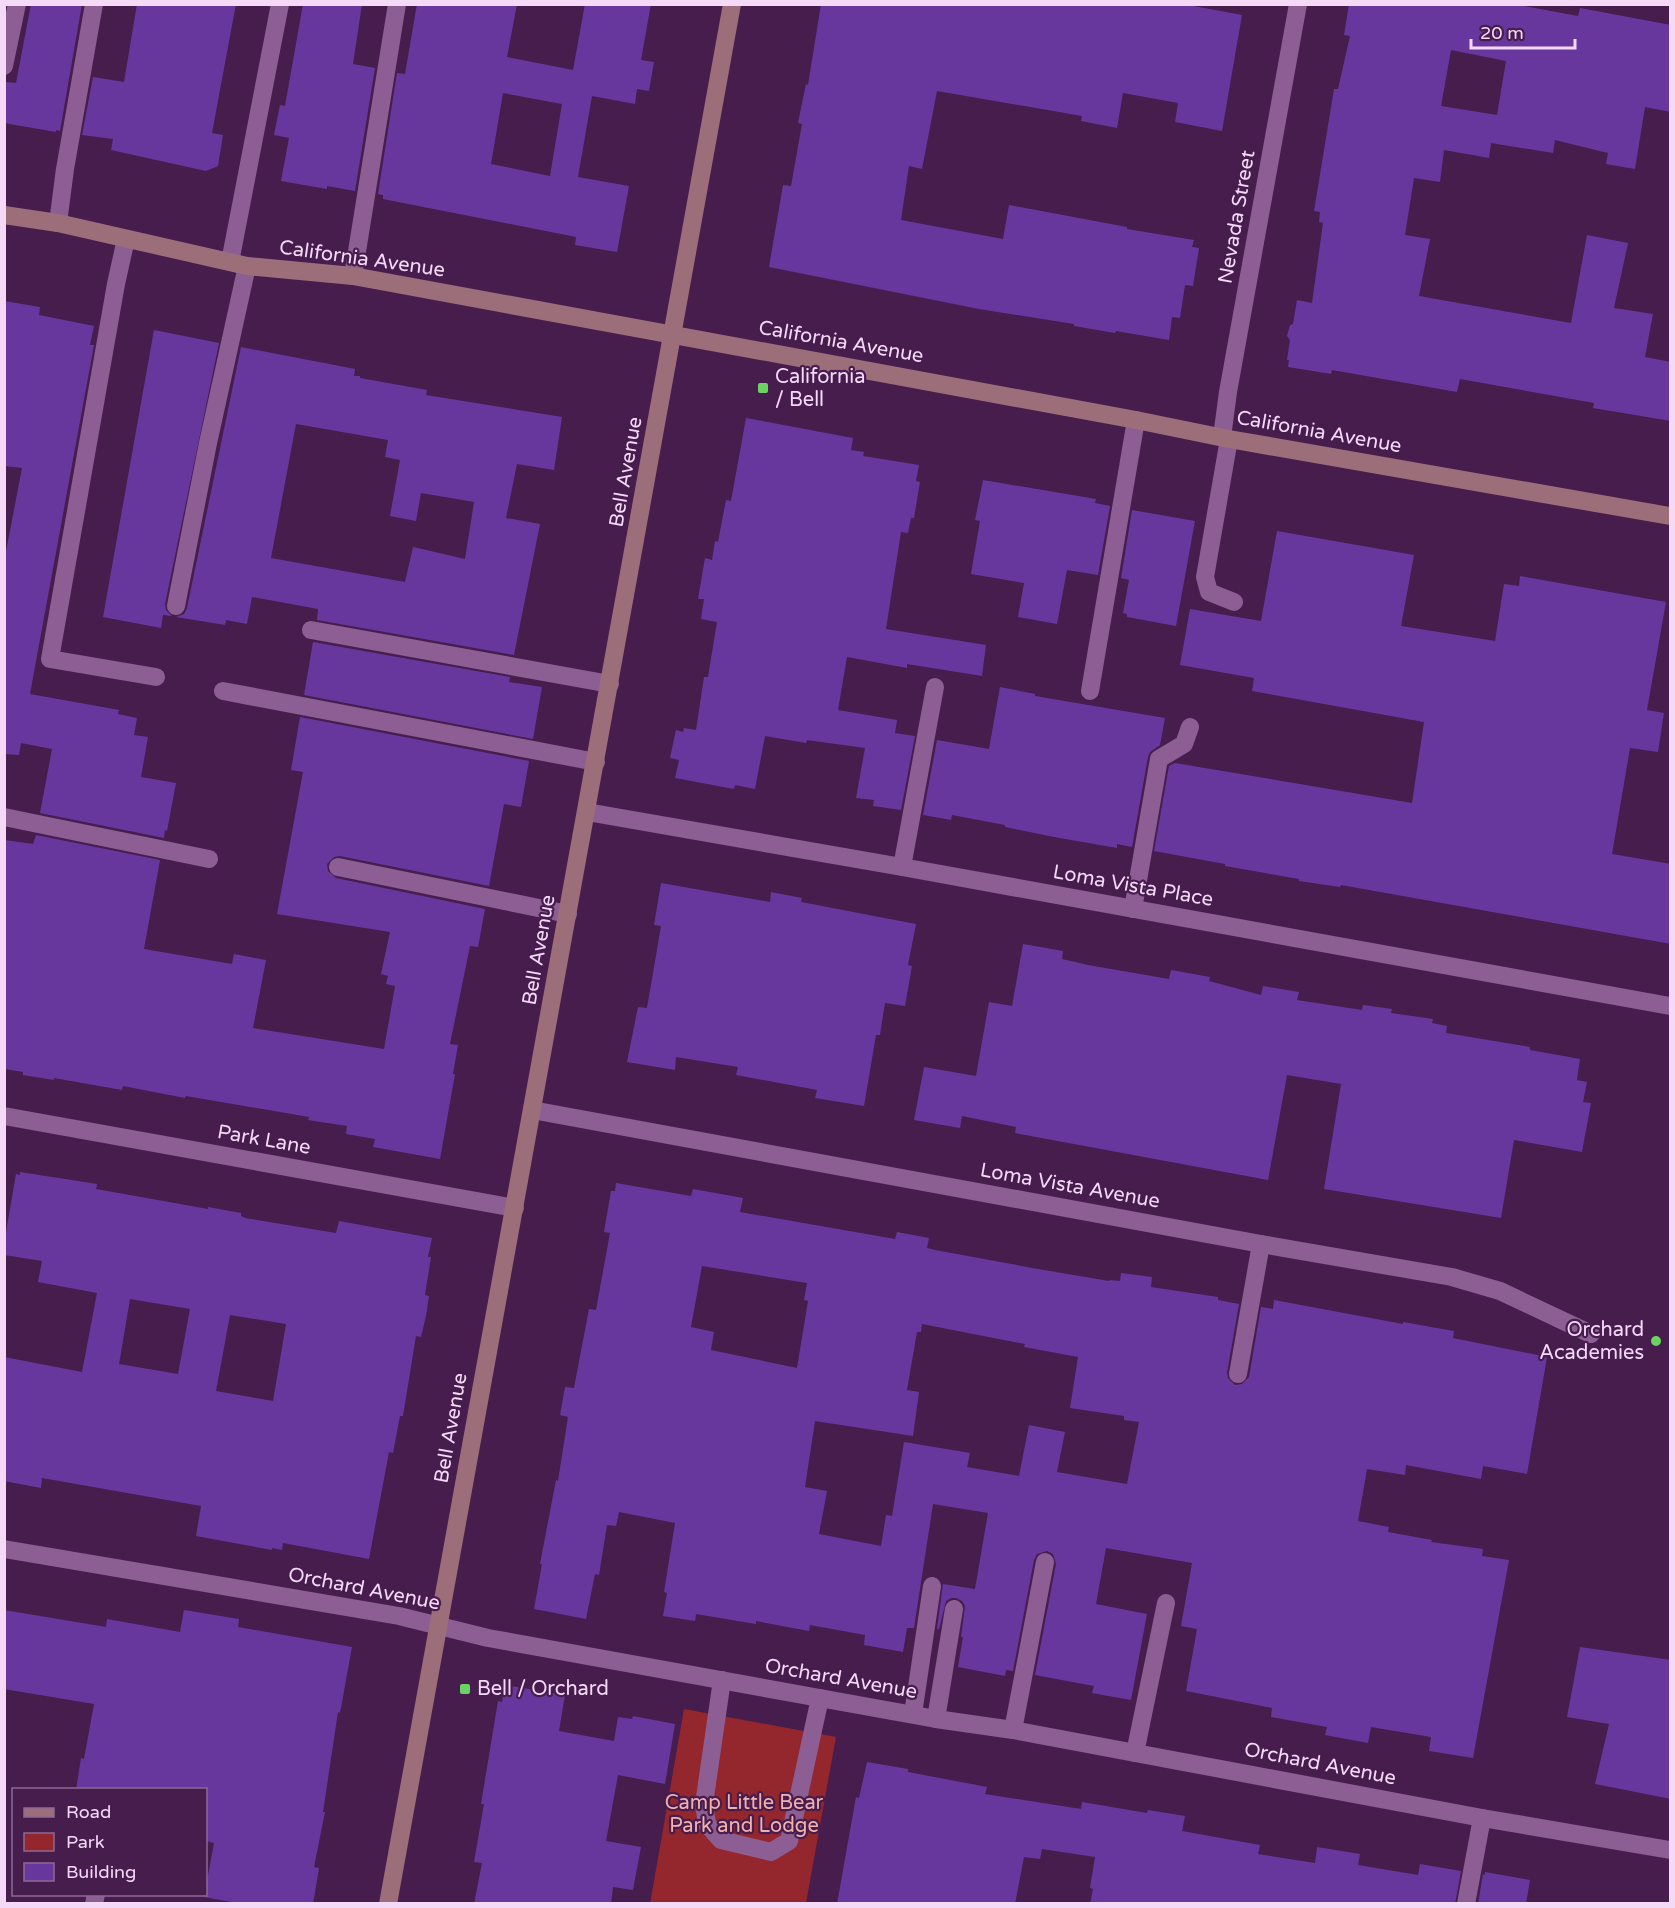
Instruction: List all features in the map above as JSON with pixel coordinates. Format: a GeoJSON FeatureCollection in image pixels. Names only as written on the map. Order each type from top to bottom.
{"type":"FeatureCollection","features":[{"type":"Feature","properties":{"kind":"street"},"geometry":{"type":"LineString","coordinates":[[4,66],[17,4]]}},
{"type":"Feature","properties":{"kind":"street"},"geometry":{"type":"LineString","coordinates":[[57,223],[94,4]]}},
{"type":"Feature","properties":{"kind":"street"},"geometry":{"type":"LineString","coordinates":[[176,606],[208,443],[239,264],[280,4]]}},
{"type":"Feature","properties":{"kind":"street"},"geometry":{"type":"LineString","coordinates":[[353,276],[397,4]]}},
{"type":"Feature","properties":{"kind":"street","name":"Bell Avenue"},"geometry":{"type":"LineString","coordinates":[[388,1904],[732,4]]}},
{"type":"Feature","properties":{"kind":"street","name":"Nevada Street"},"geometry":{"type":"LineString","coordinates":[[1234,602],[1209,592],[1204,577],[1298,4]]}},
{"type":"Feature","properties":{"kind":"street","name":"California Avenue"},"geometry":{"type":"LineString","coordinates":[[4,215],[57,223],[239,264],[353,276],[1225,438],[1671,516]]}},
{"type":"Feature","properties":{"kind":"street"},"geometry":{"type":"LineString","coordinates":[[126,239],[116,284],[50,659],[156,677]]}},
{"type":"Feature","properties":{"kind":"street"},"geometry":{"type":"LineString","coordinates":[[1090,691],[1136,420]]}},
{"type":"Feature","properties":{"kind":"street"},"geometry":{"type":"LineString","coordinates":[[311,630],[610,684]]}},
{"type":"Feature","properties":{"kind":"street"},"geometry":{"type":"LineString","coordinates":[[902,867],[935,687]]}},
{"type":"Feature","properties":{"kind":"street"},"geometry":{"type":"LineString","coordinates":[[223,691],[596,762]]}},
{"type":"Feature","properties":{"kind":"street"},"geometry":{"type":"LineString","coordinates":[[1133,909],[1159,759],[1184,744],[1190,727]]}},
{"type":"Feature","properties":{"kind":"street","name":"Loma Vista Place"},"geometry":{"type":"LineString","coordinates":[[587,812],[1671,1006]]}},
{"type":"Feature","properties":{"kind":"street"},"geometry":{"type":"LineString","coordinates":[[4,817],[208,859]]}},
{"type":"Feature","properties":{"kind":"street"},"geometry":{"type":"LineString","coordinates":[[338,867],[568,914]]}},
{"type":"Feature","properties":{"kind":"street","name":"Loma Vista Avenue"},"geometry":{"type":"LineString","coordinates":[[532,1110],[1452,1277],[1500,1291],[1591,1334]]}},
{"type":"Feature","properties":{"kind":"street","name":"Park Lane"},"geometry":{"type":"LineString","coordinates":[[4,1116],[515,1208]]}},
{"type":"Feature","properties":{"kind":"street"},"geometry":{"type":"LineString","coordinates":[[1238,1374],[1261,1244]]}},
{"type":"Feature","properties":{"kind":"street","name":"Orchard Avenue"},"geometry":{"type":"LineString","coordinates":[[4,1549],[388,1614],[488,1638],[936,1719],[1013,1730],[1482,1818],[1671,1850]]}},
{"type":"Feature","properties":{"kind":"street"},"geometry":{"type":"LineString","coordinates":[[1013,1730],[1045,1562]]}},
{"type":"Feature","properties":{"kind":"street"},"geometry":{"type":"LineString","coordinates":[[913,1714],[932,1586]]}},
{"type":"Feature","properties":{"kind":"street"},"geometry":{"type":"LineString","coordinates":[[1136,1753],[1166,1603]]}},
{"type":"Feature","properties":{"kind":"street"},"geometry":{"type":"LineString","coordinates":[[936,1719],[954,1609]]}},
{"type":"Feature","properties":{"kind":"street"},"geometry":{"type":"LineString","coordinates":[[722,1680],[704,1804],[707,1824],[721,1840],[771,1852],[789,1841],[820,1698]]}},
{"type":"Feature","properties":{"kind":"street"},"geometry":{"type":"LineString","coordinates":[[1466,1904],[1482,1818]]}},
{"type":"Feature","properties":{"kind":"green space","name":"Camp Little Bear Park and Lodge"},"geometry":{"type":"Polygon","coordinates":[[[684,1709],[836,1737],[806,1903],[650,1904],[684,1709]]]}},
{"type":"Feature","properties":{"kind":"building"},"geometry":{"type":"Polygon","coordinates":[[[31,4],[82,4],[60,131],[56,130],[56,132],[4,123],[4,82],[16,83],[31,4]]]}},
{"type":"Feature","properties":{"kind":"building"},"geometry":{"type":"Polygon","coordinates":[[[137,4],[236,4],[212,133],[223,135],[218,166],[206,171],[111,150],[113,139],[82,135],[93,77],[124,82],[137,4]]]}},
{"type":"Feature","properties":{"kind":"building"},"geometry":{"type":"Polygon","coordinates":[[[303,4],[362,4],[353,64],[375,68],[355,191],[281,181],[289,138],[274,135],[280,105],[285,106],[303,4]]]}},
{"type":"Feature","properties":{"kind":"building"},"geometry":{"type":"Polygon","coordinates":[[[417,4],[517,4],[507,57],[573,70],[585,4],[651,4],[641,60],[654,62],[649,91],[637,89],[635,104],[592,96],[578,177],[629,186],[617,252],[575,245],[576,237],[383,199],[383,195],[378,194],[397,73],[405,74],[417,4]],[[503,93],[491,164],[550,176],[562,104],[503,93]]]}},
{"type":"Feature","properties":{"kind":"building"},"geometry":{"type":"Polygon","coordinates":[[[821,4],[1183,4],[1242,15],[1222,131],[1175,122],[1178,103],[1123,93],[1117,128],[1081,121],[1082,116],[937,91],[922,169],[909,166],[901,220],[1003,239],[1009,205],[1194,240],[1192,247],[1199,248],[1193,286],[1185,285],[1180,318],[1172,317],[1169,340],[979,309],[769,267],[783,185],[791,186],[802,124],[798,123],[806,84],[808,85],[821,4]]]}},
{"type":"Feature","properties":{"kind":"building"},"geometry":{"type":"Polygon","coordinates":[[[1349,4],[1513,4],[1578,16],[1580,8],[1671,25],[1671,112],[1645,107],[1635,169],[1606,164],[1608,153],[1555,140],[1553,153],[1491,143],[1489,158],[1444,150],[1440,182],[1414,178],[1405,235],[1430,239],[1419,296],[1571,323],[1587,235],[1628,243],[1614,308],[1653,314],[1645,357],[1671,362],[1671,421],[1593,408],[1594,403],[1460,379],[1457,392],[1332,370],[1331,374],[1288,367],[1290,340],[1287,336],[1290,325],[1293,324],[1297,300],[1312,303],[1323,223],[1319,222],[1320,212],[1314,211],[1334,89],[1338,89],[1350,36],[1344,35],[1349,4]],[[1451,50],[1441,106],[1497,115],[1506,61],[1451,50]]]}},
{"type":"Feature","properties":{"kind":"building"},"geometry":{"type":"Polygon","coordinates":[[[4,301],[40,307],[39,315],[94,326],[90,345],[94,345],[30,694],[119,710],[118,714],[137,718],[134,735],[148,737],[141,777],[176,783],[164,838],[40,813],[52,749],[21,743],[19,755],[4,754],[4,562],[22,468],[4,466],[4,301]]]}},
{"type":"Feature","properties":{"kind":"building"},"geometry":{"type":"Polygon","coordinates":[[[154,330],[219,343],[165,604],[166,610],[172,616],[163,615],[161,628],[103,617],[154,330]]]}},
{"type":"Feature","properties":{"kind":"building"},"geometry":{"type":"Polygon","coordinates":[[[241,347],[355,369],[354,376],[427,390],[426,395],[562,417],[554,470],[517,464],[506,518],[540,524],[514,655],[317,620],[318,609],[252,597],[247,624],[226,620],[225,625],[176,617],[184,614],[241,347]],[[296,424],[271,558],[405,582],[413,547],[465,559],[474,502],[421,493],[416,521],[390,516],[400,460],[385,457],[388,440],[296,424]]]}},
{"type":"Feature","properties":{"kind":"building"},"geometry":{"type":"Polygon","coordinates":[[[746,418],[853,438],[851,450],[864,452],[863,456],[919,465],[916,481],[920,482],[914,518],[911,518],[908,533],[901,532],[886,629],[986,645],[982,676],[907,664],[907,668],[847,657],[838,710],[897,720],[895,733],[915,736],[901,810],[873,806],[874,800],[856,798],[865,748],[807,740],[806,743],[765,736],[755,789],[735,785],[734,789],[675,778],[679,760],[670,758],[676,730],[683,732],[684,728],[696,730],[704,677],[708,677],[717,622],[701,619],[704,599],[698,599],[705,558],[712,560],[726,500],[731,501],[746,418]]]}},
{"type":"Feature","properties":{"kind":"building"},"geometry":{"type":"Polygon","coordinates":[[[983,480],[1096,499],[1095,503],[1110,506],[1098,575],[1067,570],[1057,624],[1018,617],[1024,583],[971,574],[980,521],[975,520],[983,480]]]}},
{"type":"Feature","properties":{"kind":"building"},"geometry":{"type":"Polygon","coordinates":[[[1132,510],[1195,521],[1176,626],[1127,617],[1127,614],[1123,613],[1129,580],[1121,578],[1132,510]]]}},
{"type":"Feature","properties":{"kind":"building"},"geometry":{"type":"Polygon","coordinates":[[[1277,531],[1414,555],[1401,626],[1495,641],[1504,584],[1519,586],[1520,576],[1666,602],[1647,710],[1664,713],[1658,752],[1630,748],[1612,854],[1671,864],[1671,944],[1341,885],[1340,887],[1299,881],[1299,879],[1154,851],[1169,766],[1175,763],[1412,803],[1424,722],[1252,691],[1254,678],[1180,665],[1190,609],[1261,621],[1277,531]]]}},
{"type":"Feature","properties":{"kind":"building"},"geometry":{"type":"Polygon","coordinates":[[[313,642],[510,677],[509,682],[542,687],[533,739],[304,695],[313,642]]]}},
{"type":"Feature","properties":{"kind":"building"},"geometry":{"type":"Polygon","coordinates":[[[1000,687],[1035,694],[1035,696],[1165,718],[1160,745],[1150,752],[1148,757],[1132,847],[1117,844],[1117,848],[1054,837],[952,815],[951,820],[923,815],[937,740],[989,749],[1000,687]]]}},
{"type":"Feature","properties":{"kind":"building"},"geometry":{"type":"Polygon","coordinates":[[[300,717],[529,761],[521,807],[504,804],[489,886],[340,856],[334,857],[327,864],[328,871],[336,878],[485,909],[478,947],[470,946],[450,1044],[458,1045],[440,1159],[373,1147],[375,1139],[346,1134],[347,1126],[308,1120],[309,1117],[123,1086],[122,1090],[54,1078],[54,1080],[4,1069],[4,840],[33,844],[36,835],[160,860],[144,949],[232,964],[234,954],[266,960],[253,1028],[384,1049],[395,986],[386,984],[388,976],[381,974],[390,932],[277,914],[303,772],[291,770],[300,717]]]}},
{"type":"Feature","properties":{"kind":"building"},"geometry":{"type":"Polygon","coordinates":[[[661,883],[770,902],[771,892],[802,898],[801,902],[916,924],[908,965],[912,966],[905,1006],[885,1003],[880,1035],[876,1035],[864,1106],[815,1098],[817,1090],[736,1075],[738,1067],[676,1057],[675,1070],[627,1062],[638,1007],[647,1008],[661,926],[654,925],[661,883]]]}},
{"type":"Feature","properties":{"kind":"building"},"geometry":{"type":"Polygon","coordinates":[[[1023,944],[1063,951],[1062,959],[1088,965],[1169,979],[1171,970],[1210,977],[1209,981],[1261,995],[1263,986],[1299,992],[1297,1000],[1362,1010],[1363,1005],[1392,1009],[1391,1013],[1433,1019],[1432,1023],[1447,1026],[1446,1033],[1530,1047],[1530,1050],[1580,1059],[1577,1080],[1587,1082],[1583,1102],[1591,1103],[1582,1152],[1514,1140],[1501,1218],[1324,1189],[1341,1084],[1287,1075],[1268,1180],[1015,1133],[1016,1127],[962,1116],[960,1128],[914,1120],[924,1067],[976,1076],[989,1002],[1012,1006],[1023,944]]]}},
{"type":"Feature","properties":{"kind":"building"},"geometry":{"type":"Polygon","coordinates":[[[20,1172],[97,1184],[96,1189],[241,1213],[241,1216],[245,1218],[336,1233],[339,1221],[432,1238],[425,1295],[429,1296],[426,1316],[421,1337],[416,1336],[403,1416],[400,1416],[393,1453],[389,1452],[369,1559],[283,1543],[282,1550],[272,1548],[272,1550],[196,1536],[201,1506],[42,1478],[41,1488],[4,1481],[4,1357],[82,1372],[97,1293],[38,1282],[42,1261],[4,1255],[16,1174],[20,1175],[20,1172]],[[130,1299],[119,1364],[178,1374],[190,1309],[130,1299]],[[230,1315],[216,1391],[273,1401],[286,1324],[230,1315]]]}},
{"type":"Feature","properties":{"kind":"building"},"geometry":{"type":"Polygon","coordinates":[[[616,1183],[691,1196],[693,1189],[743,1198],[740,1212],[895,1239],[897,1232],[929,1238],[927,1248],[935,1250],[1109,1281],[1120,1281],[1121,1273],[1152,1277],[1151,1287],[1218,1297],[1218,1300],[1239,1304],[1227,1373],[1228,1378],[1235,1385],[1242,1384],[1249,1377],[1261,1307],[1273,1309],[1274,1300],[1454,1331],[1453,1338],[1547,1357],[1527,1474],[1483,1466],[1481,1479],[1406,1465],[1405,1475],[1367,1469],[1358,1521],[1389,1527],[1388,1532],[1432,1540],[1431,1542],[1483,1549],[1482,1556],[1509,1560],[1473,1758],[1429,1751],[1431,1737],[1371,1727],[1368,1743],[1325,1735],[1327,1727],[1271,1717],[1272,1708],[1186,1691],[1197,1629],[1181,1626],[1192,1563],[1106,1548],[1096,1604],[1147,1614],[1131,1700],[1092,1693],[1094,1686],[1035,1675],[1056,1564],[1053,1554],[1047,1551],[1037,1554],[1034,1560],[1013,1671],[1006,1670],[1005,1676],[958,1667],[965,1606],[956,1598],[946,1601],[939,1629],[937,1629],[943,1584],[975,1589],[988,1513],[933,1504],[914,1628],[907,1628],[903,1652],[864,1645],[865,1635],[810,1625],[809,1631],[756,1621],[756,1624],[696,1614],[695,1621],[663,1616],[667,1593],[664,1592],[675,1523],[619,1512],[616,1526],[607,1525],[599,1575],[595,1574],[586,1619],[534,1609],[542,1564],[540,1564],[556,1480],[558,1481],[568,1417],[560,1415],[565,1387],[574,1388],[589,1309],[596,1310],[610,1233],[604,1232],[611,1191],[615,1191],[616,1183]],[[702,1266],[691,1327],[714,1332],[711,1350],[797,1368],[808,1301],[804,1300],[807,1283],[702,1266]],[[922,1324],[921,1332],[917,1332],[907,1390],[919,1392],[913,1436],[815,1421],[805,1487],[827,1491],[819,1534],[881,1546],[886,1515],[892,1516],[904,1442],[970,1453],[967,1467],[1019,1476],[1029,1425],[1065,1432],[1057,1472],[1127,1484],[1139,1422],[1124,1420],[1124,1416],[1070,1408],[1078,1357],[922,1324]]]}},
{"type":"Feature","properties":{"kind":"building"},"geometry":{"type":"Polygon","coordinates":[[[4,1610],[106,1627],[107,1619],[180,1632],[184,1610],[239,1619],[238,1627],[352,1647],[340,1713],[338,1712],[323,1812],[325,1812],[314,1867],[319,1868],[313,1904],[243,1904],[204,1897],[207,1896],[207,1881],[214,1843],[207,1841],[207,1788],[76,1788],[94,1704],[4,1689],[4,1610]]]}},
{"type":"Feature","properties":{"kind":"building"},"geometry":{"type":"Polygon","coordinates":[[[1580,1647],[1671,1660],[1671,1799],[1595,1784],[1609,1724],[1567,1717],[1580,1647]]]}},
{"type":"Feature","properties":{"kind":"building"},"geometry":{"type":"Polygon","coordinates":[[[505,1685],[565,1695],[559,1731],[614,1741],[618,1717],[632,1719],[633,1716],[675,1724],[665,1784],[618,1775],[606,1841],[641,1847],[633,1890],[613,1887],[611,1904],[474,1904],[482,1863],[474,1862],[484,1804],[481,1804],[498,1701],[502,1702],[505,1685]]]}},
{"type":"Feature","properties":{"kind":"building"},"geometry":{"type":"Polygon","coordinates":[[[867,1762],[987,1787],[985,1794],[1081,1809],[1082,1802],[1147,1813],[1148,1810],[1185,1816],[1182,1831],[1260,1845],[1258,1854],[1315,1863],[1317,1847],[1360,1854],[1358,1865],[1418,1875],[1420,1864],[1461,1871],[1455,1904],[1090,1904],[1095,1857],[1042,1849],[1040,1859],[1024,1857],[1015,1904],[837,1904],[856,1797],[859,1798],[867,1762]]]}},
{"type":"Feature","properties":{"kind":"building"},"geometry":{"type":"Polygon","coordinates":[[[1485,1872],[1530,1880],[1526,1904],[1478,1904],[1485,1872]]]}},
{"type":"Feature","properties":{"kind":"place","name":"California / Bell"},"geometry":{"type":"Point","coordinates":[763,388]}},
{"type":"Feature","properties":{"kind":"place","name":"Orchard Academies"},"geometry":{"type":"Point","coordinates":[1656,1341]}},
{"type":"Feature","properties":{"kind":"place","name":"Bell / Orchard"},"geometry":{"type":"Point","coordinates":[465,1689]}}]}
